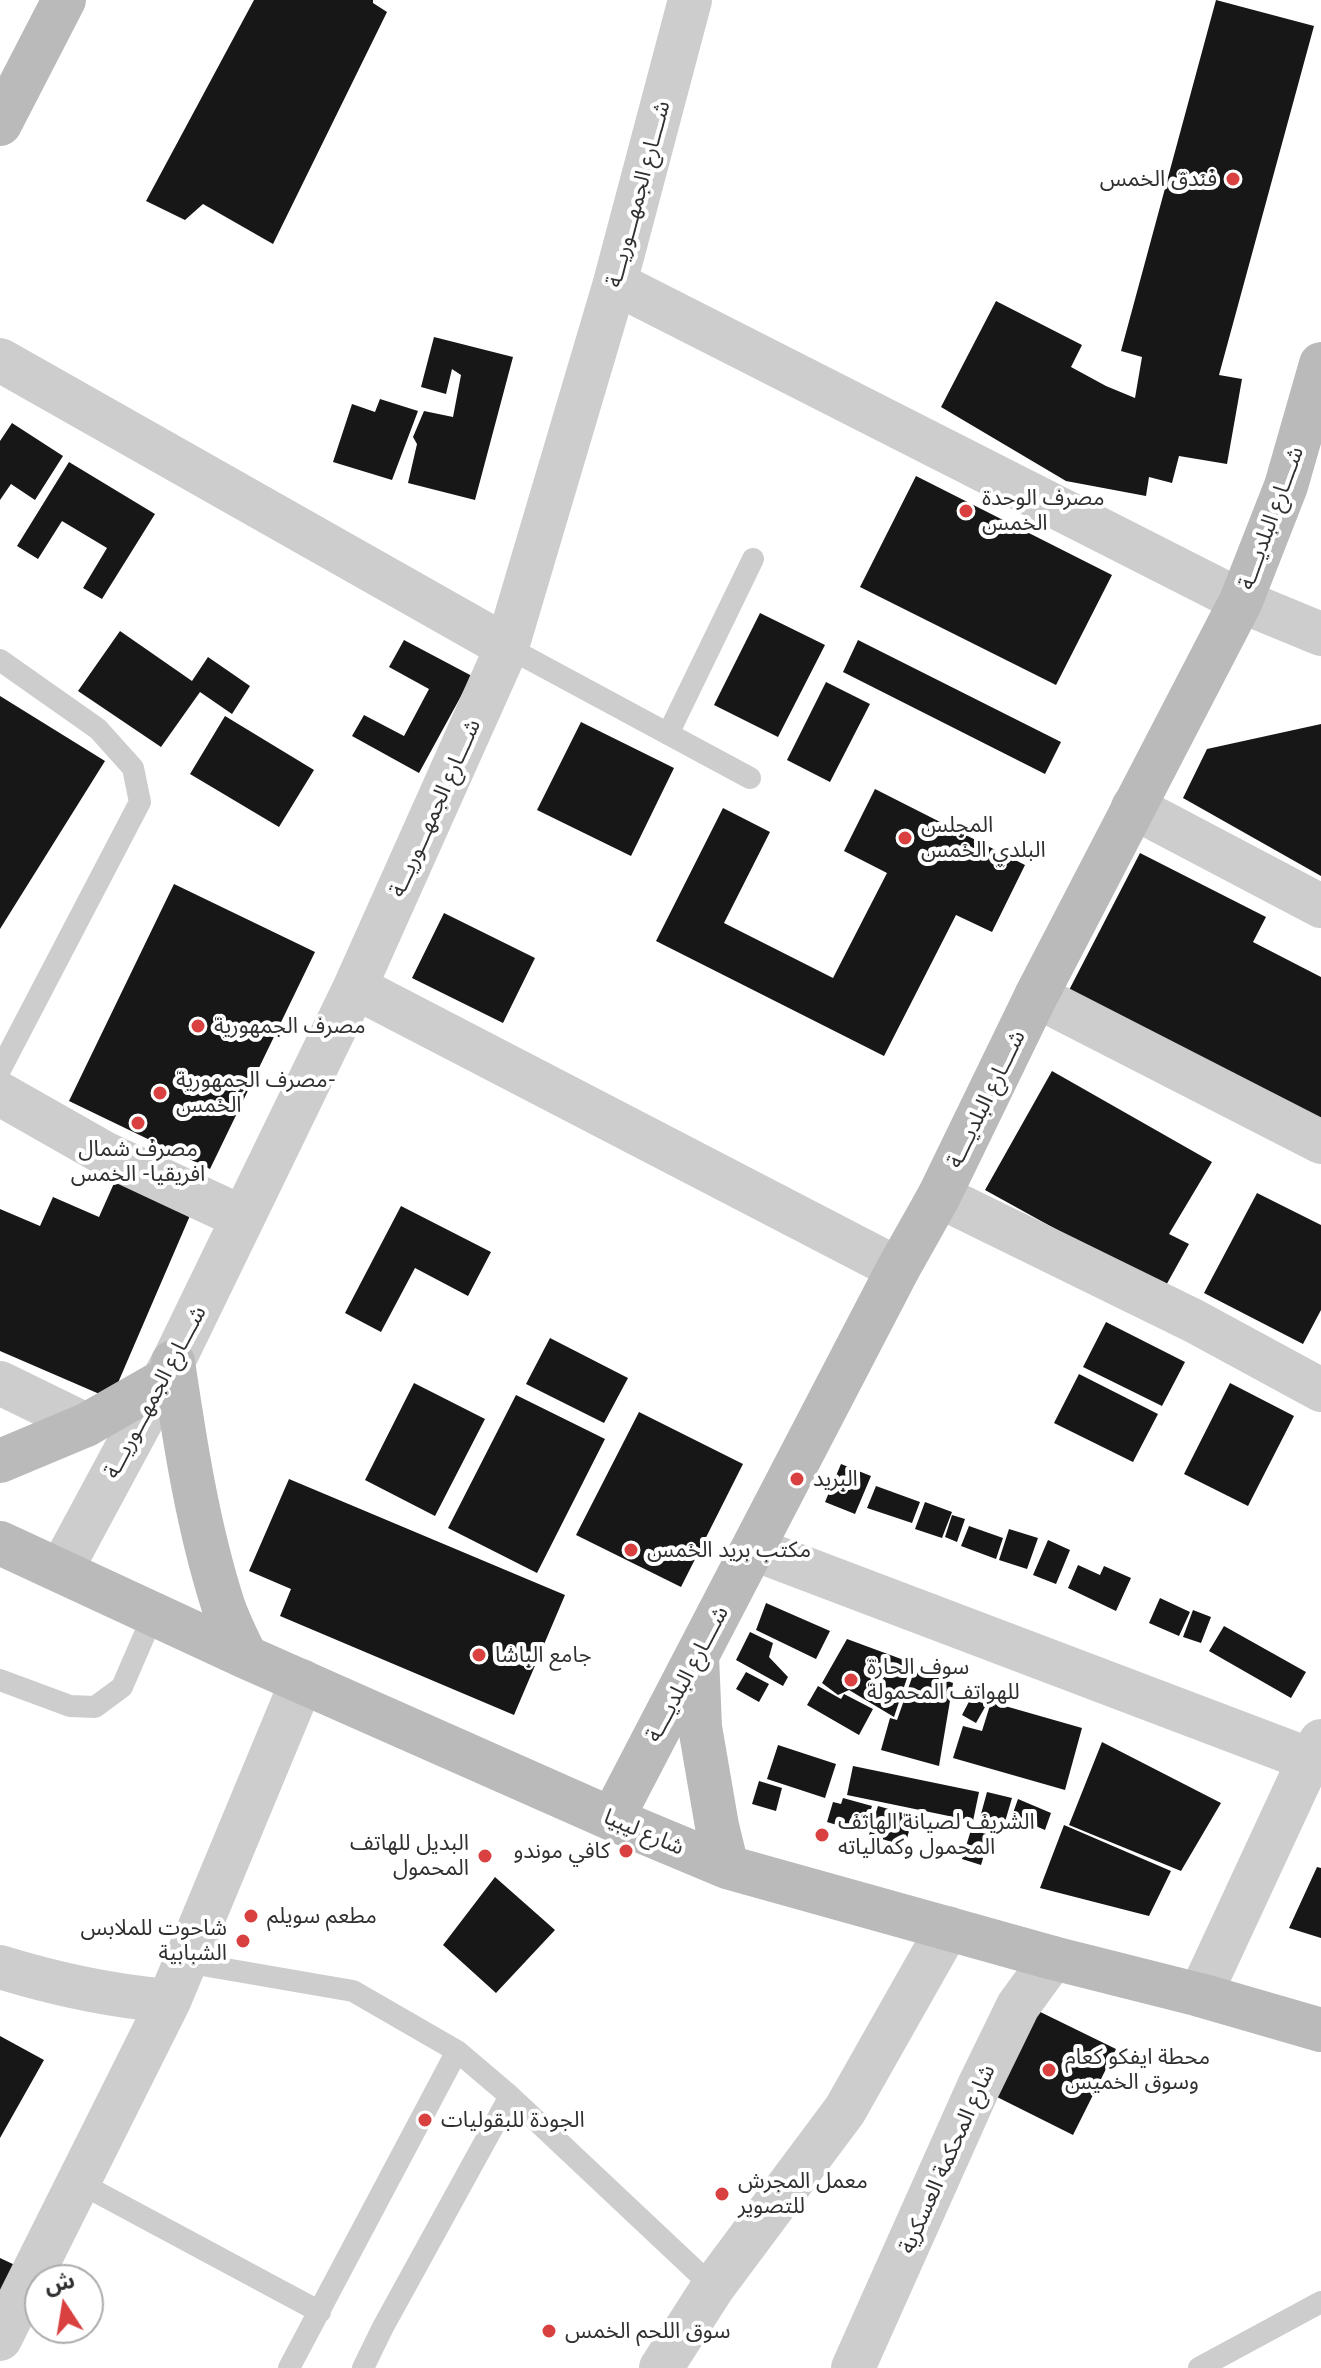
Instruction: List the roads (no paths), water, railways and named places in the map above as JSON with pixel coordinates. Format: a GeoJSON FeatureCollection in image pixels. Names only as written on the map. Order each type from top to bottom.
{"type":"FeatureCollection","features":[{"type":"Feature","properties":{"kind":"street"},"geometry":{"type":"LineString","coordinates":[[0,124],[64,0]]}},
{"type":"Feature","properties":{"kind":"street","name":"شــــارع الجمهـــوريـــة"},"geometry":{"type":"LineString","coordinates":[[61,1570],[168,1372],[355,987],[507,647],[615,283],[690,0]]}},
{"type":"Feature","properties":{"kind":"street"},"geometry":{"type":"LineString","coordinates":[[615,283],[1241,601],[1321,634]]}},
{"type":"Feature","properties":{"kind":"street"},"geometry":{"type":"LineString","coordinates":[[0,360],[507,647]]}},
{"type":"Feature","properties":{"kind":"street","name":"شــــارع البلديــــة"},"geometry":{"type":"LineString","coordinates":[[612,1819],[939,1196],[1036,996],[1241,601],[1286,486],[1321,364]]}},
{"type":"Feature","properties":{"kind":"street"},"geometry":{"type":"LineString","coordinates":[[1133,807],[1321,906]]}},
{"type":"Feature","properties":{"kind":"street"},"geometry":{"type":"LineString","coordinates":[[355,987],[898,1269]]}},
{"type":"Feature","properties":{"kind":"street"},"geometry":{"type":"LineString","coordinates":[[1036,996],[1321,1142]]}},
{"type":"Feature","properties":{"kind":"street"},"geometry":{"type":"LineString","coordinates":[[0,1094],[104,1153],[243,1218]]}},
{"type":"Feature","properties":{"kind":"street"},"geometry":{"type":"LineString","coordinates":[[939,1196],[1194,1321],[1321,1390]]}},
{"type":"Feature","properties":{"kind":"street"},"geometry":{"type":"LineString","coordinates":[[0,1461],[86,1425],[168,1372],[224,1607],[246,1657]]}},
{"type":"Feature","properties":{"kind":"street"},"geometry":{"type":"LineString","coordinates":[[0,1383],[86,1425]]}},
{"type":"Feature","properties":{"kind":"street","name":"شارع ليبيا"},"geometry":{"type":"LineString","coordinates":[[0,1543],[246,1657],[727,1867],[1321,2030]]}},
{"type":"Feature","properties":{"kind":"street"},"geometry":{"type":"LineString","coordinates":[[754,1549],[1317,1755],[1200,1995]]}},
{"type":"Feature","properties":{"kind":"street"},"geometry":{"type":"LineString","coordinates":[[697,1654],[700,1727],[727,1867]]}},
{"type":"Feature","properties":{"kind":"street"},"geometry":{"type":"LineString","coordinates":[[0,2339],[177,1982],[302,1681]]}},
{"type":"Feature","properties":{"kind":"street"},"geometry":{"type":"LineString","coordinates":[[661,2368],[713,2287],[845,2110],[948,1928]]}},
{"type":"Feature","properties":{"kind":"street","name":"شارع المحكمة العسكرية"},"geometry":{"type":"LineString","coordinates":[[853,2368],[985,2073],[1018,2006],[1053,1958]]}},
{"type":"Feature","properties":{"kind":"street"},"geometry":{"type":"LineString","coordinates":[[0,1967],[97,1992],[177,1982]]}},
{"type":"Feature","properties":{"kind":"lane"},"geometry":{"type":"LineString","coordinates":[[668,734],[753,559]]}},
{"type":"Feature","properties":{"kind":"lane"},"geometry":{"type":"LineString","coordinates":[[507,647],[750,778]]}},
{"type":"Feature","properties":{"kind":"lane"},"geometry":{"type":"LineString","coordinates":[[0,660],[98,729],[133,768],[140,802],[0,1070]]}},
{"type":"Feature","properties":{"kind":"lane"},"geometry":{"type":"LineString","coordinates":[[0,1680],[70,1706],[95,1707],[122,1687],[154,1613]]}},
{"type":"Feature","properties":{"kind":"lane"},"geometry":{"type":"LineString","coordinates":[[177,1982],[353,1991],[457,2051],[510,2096],[713,2287]]}},
{"type":"Feature","properties":{"kind":"lane"},"geometry":{"type":"LineString","coordinates":[[289,2368],[457,2051]]}},
{"type":"Feature","properties":{"kind":"lane"},"geometry":{"type":"LineString","coordinates":[[363,2368],[510,2096]]}},
{"type":"Feature","properties":{"kind":"lane"},"geometry":{"type":"LineString","coordinates":[[78,2182],[320,2312]]}},
{"type":"Feature","properties":{"kind":"lane"},"geometry":{"type":"LineString","coordinates":[[1199,2368],[1321,2302]]}},
{"type":"Feature","properties":{"kind":"place","name":"فندق الخمس"},"geometry":{"type":"Point","coordinates":[1233,179]}},
{"type":"Feature","properties":{"kind":"place","name":"مصرف الوحدة الخمس"},"geometry":{"type":"Point","coordinates":[966,511]}},
{"type":"Feature","properties":{"kind":"place","name":"المجلس البلدي الخمس"},"geometry":{"type":"Point","coordinates":[905,838]}},
{"type":"Feature","properties":{"kind":"place","name":"مصرف الجمهورية"},"geometry":{"type":"Point","coordinates":[198,1026]}},
{"type":"Feature","properties":{"kind":"place","name":"مصرف الجمهورية- الخمس"},"geometry":{"type":"Point","coordinates":[160,1093]}},
{"type":"Feature","properties":{"kind":"place","name":"مصرف شمال افريقيا- الخمس"},"geometry":{"type":"Point","coordinates":[138,1123]}},
{"type":"Feature","properties":{"kind":"place","name":"البريد"},"geometry":{"type":"Point","coordinates":[797,1479]}},
{"type":"Feature","properties":{"kind":"place","name":"مكتب بريد الخمس"},"geometry":{"type":"Point","coordinates":[631,1550]}},
{"type":"Feature","properties":{"kind":"place","name":"جامع الباشا"},"geometry":{"type":"Point","coordinates":[479,1655]}},
{"type":"Feature","properties":{"kind":"place","name":"سوف الحارة للهواتف المحمولة"},"geometry":{"type":"Point","coordinates":[851,1680]}},
{"type":"Feature","properties":{"kind":"place","name":"الشريف لصيانة الهاتف المحمول وكمالياته"},"geometry":{"type":"Point","coordinates":[822,1835]}},
{"type":"Feature","properties":{"kind":"place","name":"كافي موندو"},"geometry":{"type":"Point","coordinates":[626,1851]}},
{"type":"Feature","properties":{"kind":"place","name":"البديل للهاتف المحمول"},"geometry":{"type":"Point","coordinates":[485,1856]}},
{"type":"Feature","properties":{"kind":"place","name":"مطعم سويلم"},"geometry":{"type":"Point","coordinates":[251,1916]}},
{"type":"Feature","properties":{"kind":"place","name":"شاحوت للملابس الشبابية"},"geometry":{"type":"Point","coordinates":[243,1941]}},
{"type":"Feature","properties":{"kind":"place","name":"محطة ايفكو كعام وسوق الخميس"},"geometry":{"type":"Point","coordinates":[1049,2070]}},
{"type":"Feature","properties":{"kind":"place","name":"الجودة للبقوليات"},"geometry":{"type":"Point","coordinates":[425,2120]}},
{"type":"Feature","properties":{"kind":"place","name":"معمل المجرش للتصوير"},"geometry":{"type":"Point","coordinates":[722,2194]}},
{"type":"Feature","properties":{"kind":"place","name":"سوق اللحم الخمس"},"geometry":{"type":"Point","coordinates":[549,2331]}}]}
